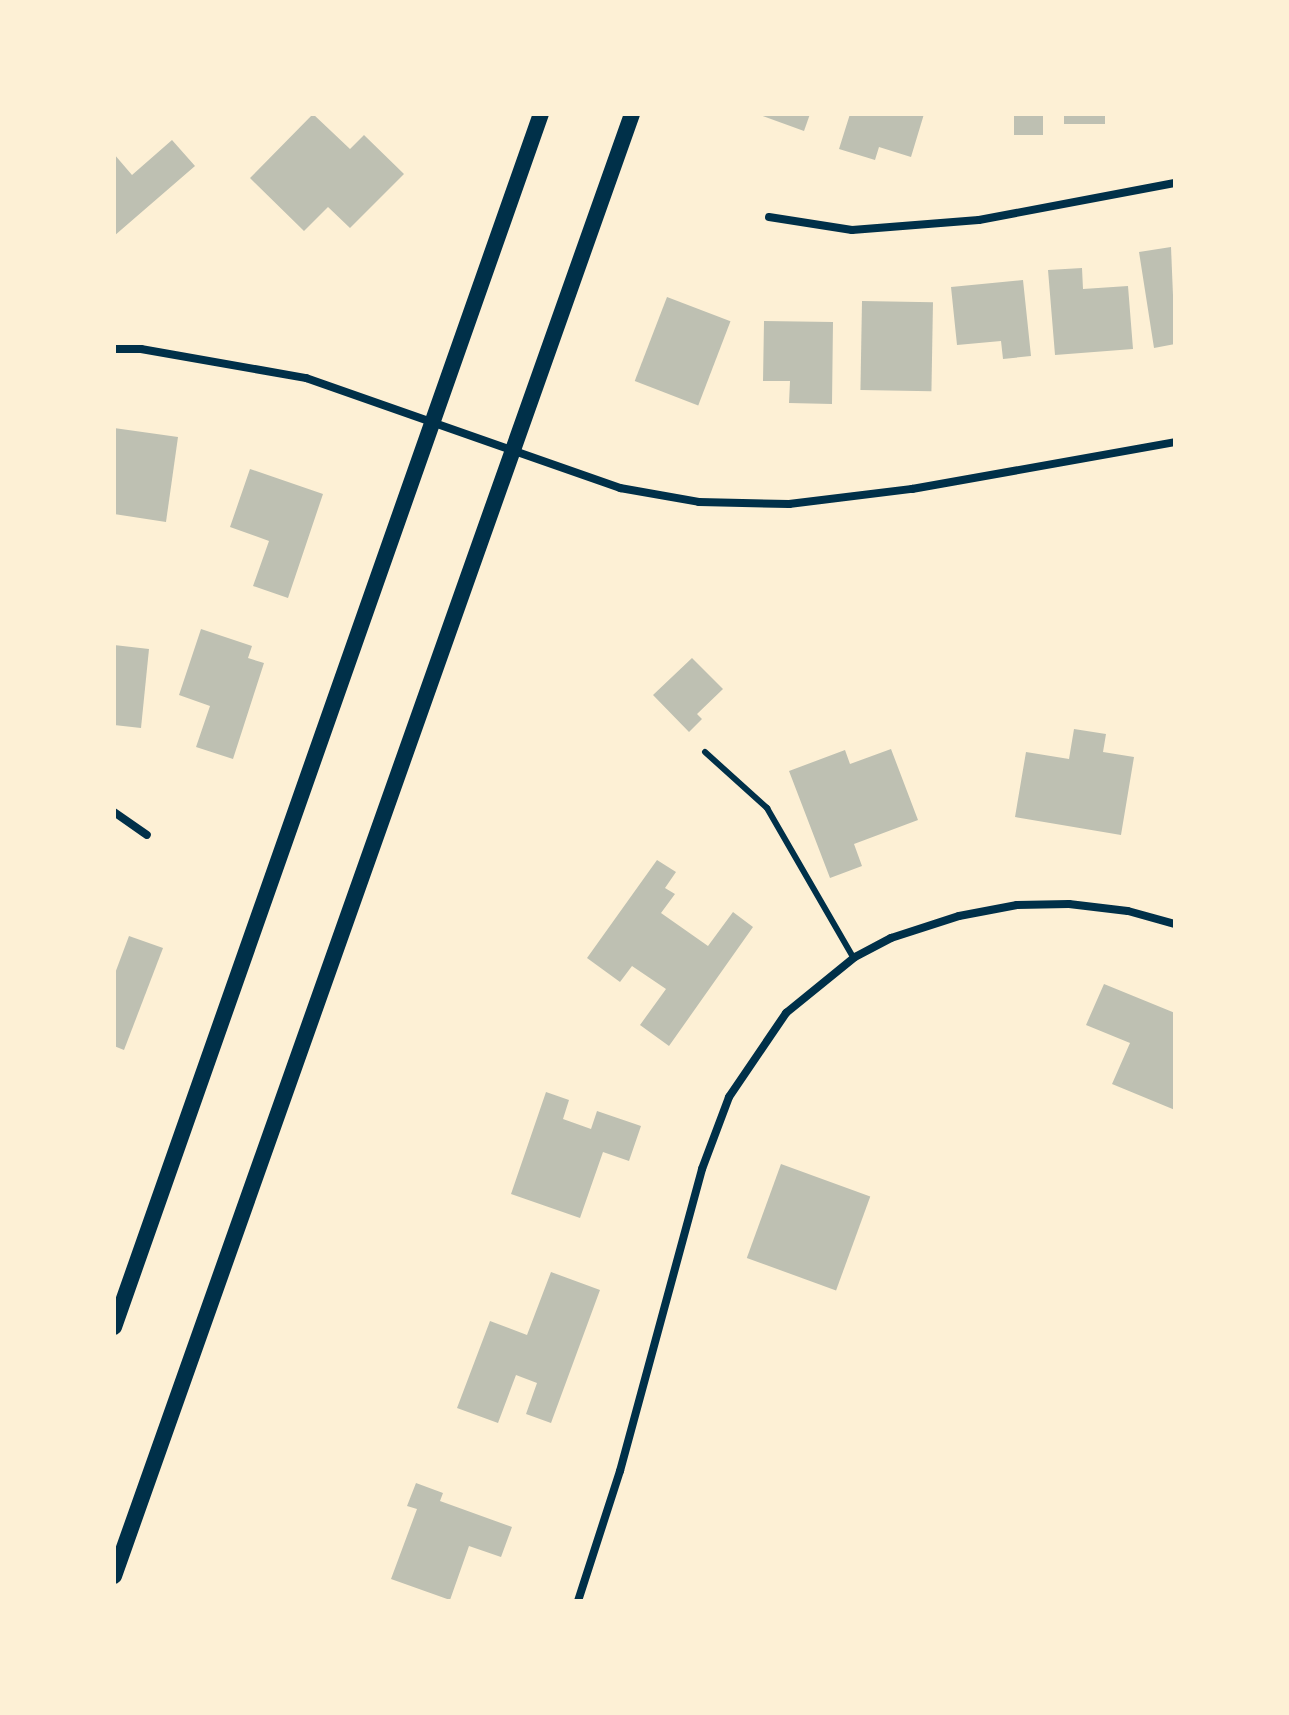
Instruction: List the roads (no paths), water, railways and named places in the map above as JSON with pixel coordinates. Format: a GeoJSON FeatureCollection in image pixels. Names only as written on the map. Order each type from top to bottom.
{"type":"FeatureCollection","features":[{"type":"Feature","properties":{"kind":"main road"},"geometry":{"type":"LineString","coordinates":[[114,1327],[541,114]]}},
{"type":"Feature","properties":{"kind":"main road"},"geometry":{"type":"LineString","coordinates":[[114,1576],[632,114]]}},
{"type":"Feature","properties":{"kind":"street"},"geometry":{"type":"LineString","coordinates":[[769,217],[852,230],[979,220],[1175,183]]}},
{"type":"Feature","properties":{"kind":"street"},"geometry":{"type":"LineString","coordinates":[[114,349],[141,349],[306,378],[620,488],[699,502],[789,504],[912,489],[1175,442]]}},
{"type":"Feature","properties":{"kind":"street"},"geometry":{"type":"LineString","coordinates":[[114,812],[147,835]]}},
{"type":"Feature","properties":{"kind":"street"},"geometry":{"type":"LineString","coordinates":[[578,1601],[620,1471],[682,1234],[729,1097],[786,1013],[853,957],[918,929],[1017,905],[1128,911],[1175,924]]}},
{"type":"Feature","properties":{"kind":"lane"},"geometry":{"type":"LineString","coordinates":[[705,752],[767,808],[853,957]]}}]}
